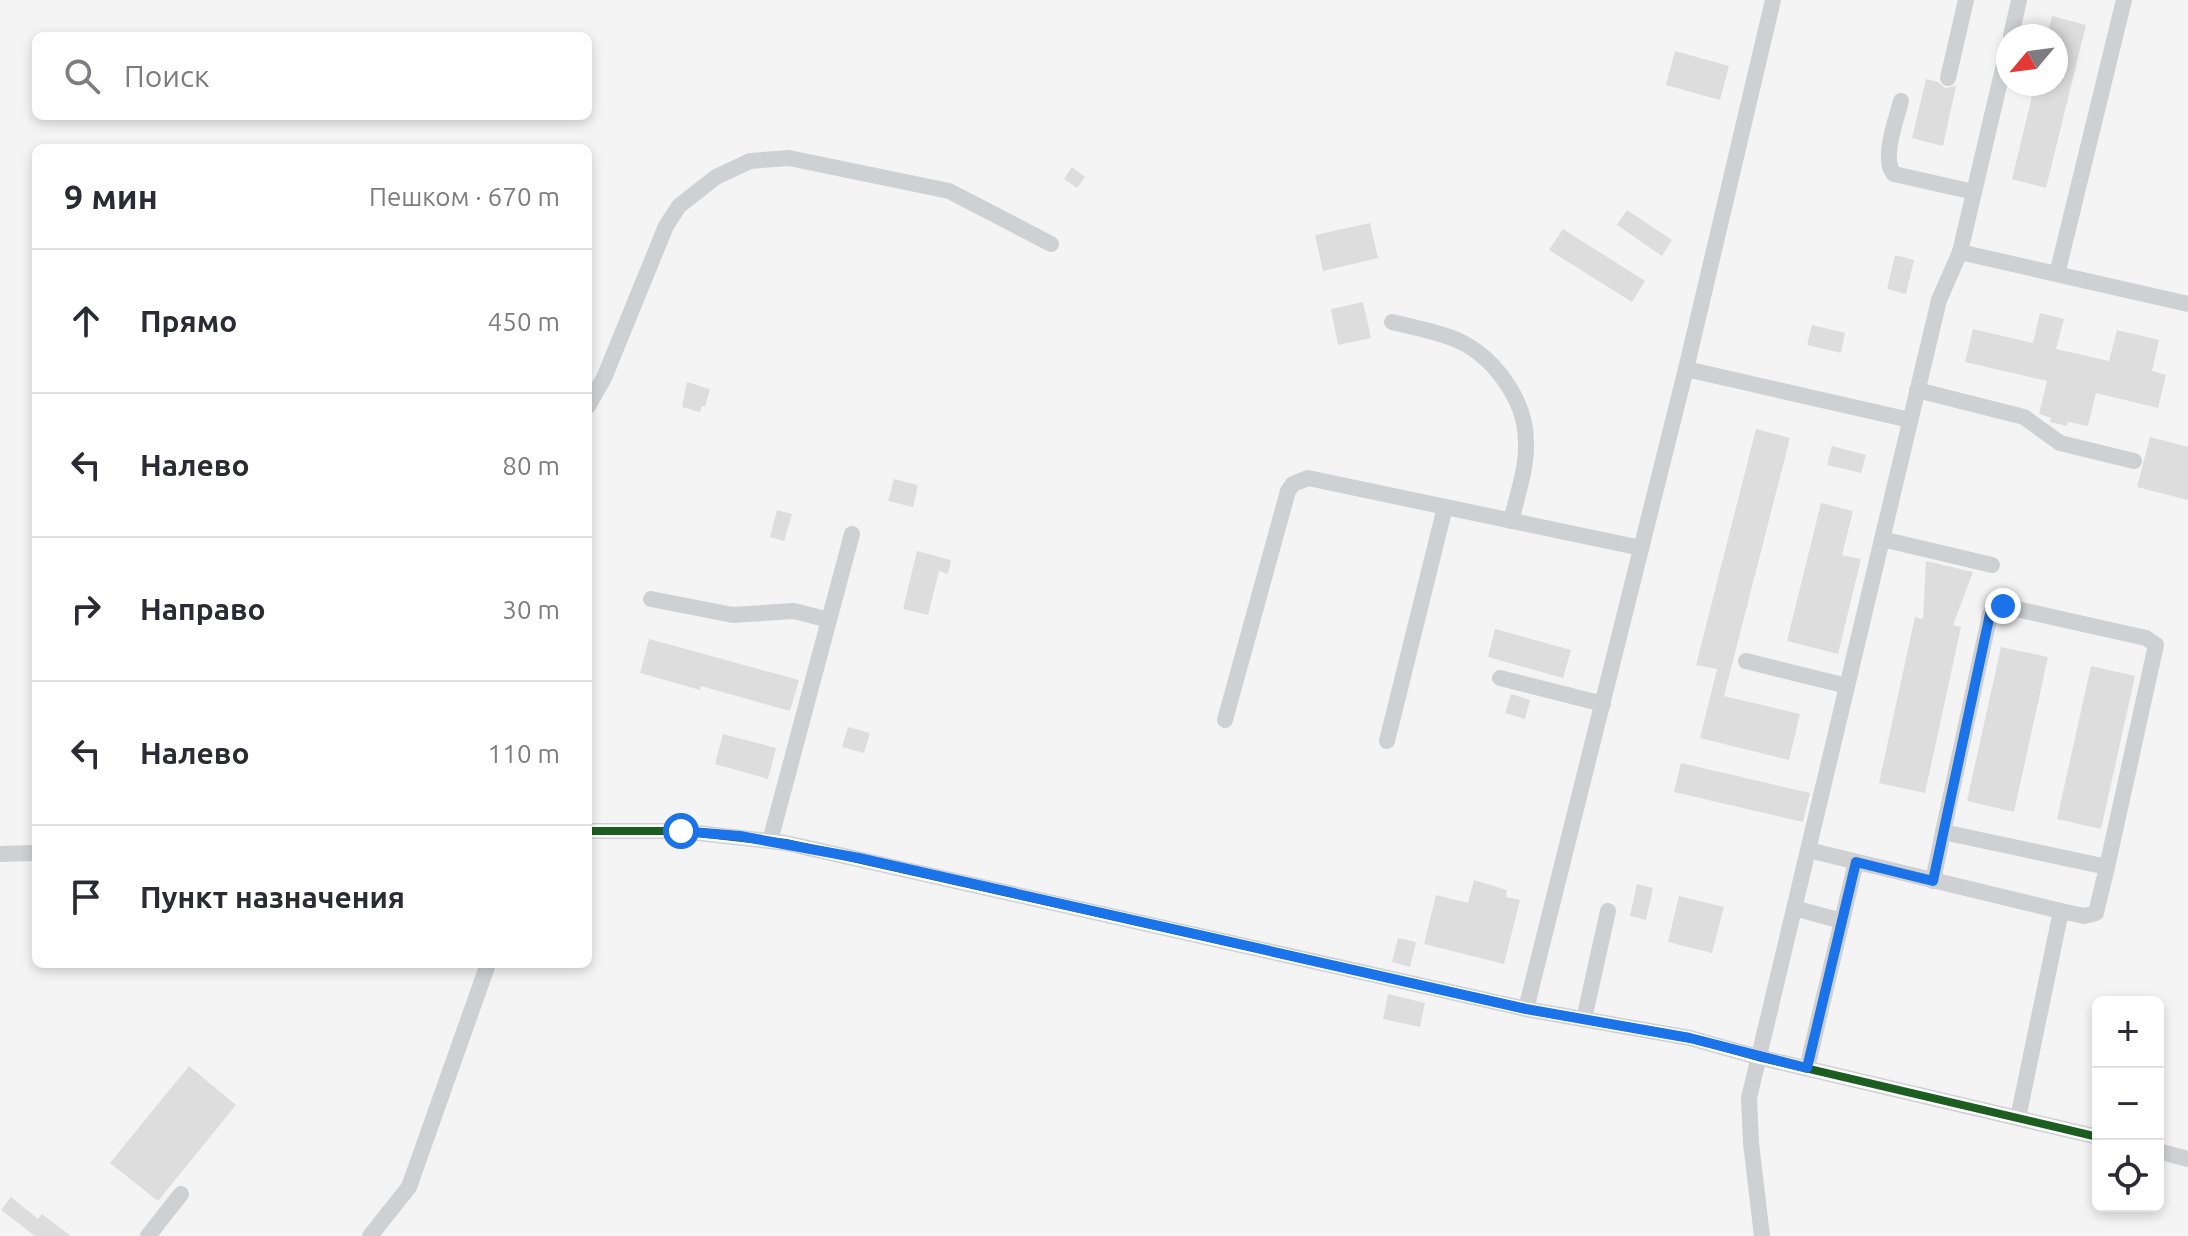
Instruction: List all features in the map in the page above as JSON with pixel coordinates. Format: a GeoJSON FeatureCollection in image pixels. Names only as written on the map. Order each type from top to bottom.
{"type":"FeatureCollection","features":[{"type":"Feature","properties":{"kind":"street"},"geometry":{"type":"LineString","coordinates":[[1526,1009],[1686,369],[1773,0]]}},
{"type":"Feature","properties":{"kind":"street"},"geometry":{"type":"LineString","coordinates":[[1948,78],[1966,0]]}},
{"type":"Feature","properties":{"kind":"street"},"geometry":{"type":"LineString","coordinates":[[2014,24],[2019,0]]}},
{"type":"Feature","properties":{"kind":"street"},"geometry":{"type":"LineString","coordinates":[[2057,274],[2124,0]]}},
{"type":"Feature","properties":{"kind":"street"},"geometry":{"type":"LineString","coordinates":[[1762,1236],[1748,1118],[1749,1098],[1939,300],[1960,252],[1997,96]]}},
{"type":"Feature","properties":{"kind":"street"},"geometry":{"type":"LineString","coordinates":[[1901,101],[1887,160],[1890,170],[1894,174],[1974,192]]}},
{"type":"Feature","properties":{"kind":"street"},"geometry":{"type":"LineString","coordinates":[[592,399],[604,378],[666,226],[679,206],[716,177],[750,161],[789,158],[949,191],[1051,244]]}},
{"type":"Feature","properties":{"kind":"street"},"geometry":{"type":"LineString","coordinates":[[1960,252],[2188,304]]}},
{"type":"Feature","properties":{"kind":"street"},"geometry":{"type":"LineString","coordinates":[[1392,322],[1464,344],[1492,366],[1506,384],[1524,423],[1526,443],[1511,521]]}},
{"type":"Feature","properties":{"kind":"street"},"geometry":{"type":"LineString","coordinates":[[1686,369],[1910,420]]}},
{"type":"Feature","properties":{"kind":"street"},"geometry":{"type":"LineString","coordinates":[[1917,390],[2024,417],[2060,443],[2134,461]]}},
{"type":"Feature","properties":{"kind":"street"},"geometry":{"type":"LineString","coordinates":[[1225,720],[1288,491],[1293,484],[1308,478],[1641,548]]}},
{"type":"Feature","properties":{"kind":"street"},"geometry":{"type":"LineString","coordinates":[[1387,741],[1445,507]]}},
{"type":"Feature","properties":{"kind":"street"},"geometry":{"type":"LineString","coordinates":[[770,841],[852,534]]}},
{"type":"Feature","properties":{"kind":"street"},"geometry":{"type":"LineString","coordinates":[[1882,539],[1992,565]]}},
{"type":"Feature","properties":{"kind":"street"},"geometry":{"type":"LineString","coordinates":[[651,599],[733,615],[794,611],[829,620]]}},
{"type":"Feature","properties":{"kind":"street"},"geometry":{"type":"LineString","coordinates":[[1808,850],[1933,881],[2061,911],[2084,916],[2096,913],[2156,645],[2146,638],[2003,606],[1993,609],[1933,881]]}},
{"type":"Feature","properties":{"kind":"street"},"geometry":{"type":"LineString","coordinates":[[1746,661],[1847,686]]}},
{"type":"Feature","properties":{"kind":"street"},"geometry":{"type":"LineString","coordinates":[[1500,678],[1603,704]]}},
{"type":"Feature","properties":{"kind":"street"},"geometry":{"type":"LineString","coordinates":[[592,831],[681,831],[770,841],[859,858],[1526,1009],[1690,1038],[1758,1057],[2092,1136]]}},
{"type":"Feature","properties":{"kind":"street"},"geometry":{"type":"LineString","coordinates":[[1943,832],[2107,867]]}},
{"type":"Feature","properties":{"kind":"street"},"geometry":{"type":"LineString","coordinates":[[0,854],[32,853]]}},
{"type":"Feature","properties":{"kind":"street"},"geometry":{"type":"LineString","coordinates":[[1807,1068],[1856,862]]}},
{"type":"Feature","properties":{"kind":"street"},"geometry":{"type":"LineString","coordinates":[[1794,908],[1842,921]]}},
{"type":"Feature","properties":{"kind":"street"},"geometry":{"type":"LineString","coordinates":[[1584,1019],[1608,911]]}},
{"type":"Feature","properties":{"kind":"street"},"geometry":{"type":"LineString","coordinates":[[2018,1118],[2061,911]]}},
{"type":"Feature","properties":{"kind":"street"},"geometry":{"type":"LineString","coordinates":[[370,1236],[409,1187],[487,968]]}},
{"type":"Feature","properties":{"kind":"street"},"geometry":{"type":"LineString","coordinates":[[2164,1153],[2188,1159]]}},
{"type":"Feature","properties":{"kind":"street"},"geometry":{"type":"LineString","coordinates":[[148,1236],[181,1194]]}},
{"type":"Feature","properties":{"kind":"building"},"geometry":{"type":"Polygon","coordinates":[[[2052,16],[2086,25],[2046,188],[2012,179],[2032,96],[2068,96],[2068,24],[2050,24],[2052,16]]]}},
{"type":"Feature","properties":{"kind":"building"},"geometry":{"type":"Polygon","coordinates":[[[1675,51],[1729,66],[1720,100],[1666,85],[1675,51]]]}},
{"type":"Feature","properties":{"kind":"building"},"geometry":{"type":"Polygon","coordinates":[[[1926,79],[1938,82],[1945,88],[1956,86],[1943,146],[1912,138],[1926,79]]]}},
{"type":"Feature","properties":{"kind":"building"},"geometry":{"type":"Polygon","coordinates":[[[1072,167],[1085,177],[1077,188],[1064,179],[1072,167]]]}},
{"type":"Feature","properties":{"kind":"building"},"geometry":{"type":"Polygon","coordinates":[[[1627,210],[1672,240],[1662,256],[1617,225],[1627,210]]]}},
{"type":"Feature","properties":{"kind":"building"},"geometry":{"type":"Polygon","coordinates":[[[1370,223],[1378,258],[1323,271],[1315,235],[1370,223]]]}},
{"type":"Feature","properties":{"kind":"building"},"geometry":{"type":"Polygon","coordinates":[[[1563,229],[1645,281],[1632,302],[1549,250],[1563,229]]]}},
{"type":"Feature","properties":{"kind":"building"},"geometry":{"type":"Polygon","coordinates":[[[1895,255],[1914,260],[1906,294],[1887,289],[1895,255]]]}},
{"type":"Feature","properties":{"kind":"building"},"geometry":{"type":"Polygon","coordinates":[[[1363,302],[1371,338],[1338,345],[1331,309],[1363,302]]]}},
{"type":"Feature","properties":{"kind":"building"},"geometry":{"type":"Polygon","coordinates":[[[2040,313],[2064,319],[2056,349],[2109,361],[2117,330],[2159,340],[2152,371],[2166,375],[2158,408],[2096,393],[2088,426],[2050,422],[2051,418],[2039,414],[2047,381],[1965,362],[1973,329],[2033,343],[2040,313]]]}},
{"type":"Feature","properties":{"kind":"building"},"geometry":{"type":"Polygon","coordinates":[[[1812,325],[1845,333],[1841,353],[1807,345],[1812,325]]]}},
{"type":"Feature","properties":{"kind":"building"},"geometry":{"type":"Polygon","coordinates":[[[687,382],[710,389],[705,407],[702,406],[700,412],[682,407],[687,382]]]}},
{"type":"Feature","properties":{"kind":"building"},"geometry":{"type":"Polygon","coordinates":[[[1756,429],[1790,438],[1724,696],[1800,714],[1789,760],[1700,738],[1717,669],[1696,665],[1756,429]]]}},
{"type":"Feature","properties":{"kind":"building"},"geometry":{"type":"Polygon","coordinates":[[[2150,437],[2188,447],[2188,500],[2137,487],[2150,437]]]}},
{"type":"Feature","properties":{"kind":"building"},"geometry":{"type":"Polygon","coordinates":[[[1832,446],[1866,455],[1861,473],[1827,465],[1832,446]]]}},
{"type":"Feature","properties":{"kind":"building"},"geometry":{"type":"Polygon","coordinates":[[[894,479],[918,485],[913,507],[888,501],[894,479]]]}},
{"type":"Feature","properties":{"kind":"building"},"geometry":{"type":"Polygon","coordinates":[[[1821,503],[1853,511],[1842,555],[1861,559],[1838,654],[1787,641],[1821,503]]]}},
{"type":"Feature","properties":{"kind":"building"},"geometry":{"type":"Polygon","coordinates":[[[777,510],[792,514],[784,541],[770,537],[777,510]]]}},
{"type":"Feature","properties":{"kind":"building"},"geometry":{"type":"Polygon","coordinates":[[[917,551],[951,560],[948,574],[939,571],[928,615],[903,609],[917,551]]]}},
{"type":"Feature","properties":{"kind":"building"},"geometry":{"type":"Polygon","coordinates":[[[1926,561],[1973,572],[1953,625],[1961,627],[1925,793],[1879,783],[1915,617],[1923,619],[1926,561]]]}},
{"type":"Feature","properties":{"kind":"building"},"geometry":{"type":"Polygon","coordinates":[[[1495,629],[1571,650],[1563,678],[1488,657],[1495,629]]]}},
{"type":"Feature","properties":{"kind":"building"},"geometry":{"type":"Polygon","coordinates":[[[649,639],[799,680],[790,711],[640,673],[649,639]]]}},
{"type":"Feature","properties":{"kind":"building"},"geometry":{"type":"Polygon","coordinates":[[[2001,647],[2048,657],[2014,812],[1967,801],[2001,647]]]}},
{"type":"Feature","properties":{"kind":"building"},"geometry":{"type":"Polygon","coordinates":[[[2091,666],[2135,676],[2101,829],[2057,819],[2091,666]]]}},
{"type":"Feature","properties":{"kind":"building"},"geometry":{"type":"Polygon","coordinates":[[[1511,694],[1530,700],[1525,719],[1505,713],[1511,694]]]}},
{"type":"Feature","properties":{"kind":"building"},"geometry":{"type":"Polygon","coordinates":[[[848,727],[870,733],[864,753],[842,747],[848,727]]]}},
{"type":"Feature","properties":{"kind":"building"},"geometry":{"type":"Polygon","coordinates":[[[723,734],[776,748],[768,779],[715,764],[723,734]]]}},
{"type":"Feature","properties":{"kind":"building"},"geometry":{"type":"Polygon","coordinates":[[[1681,763],[1810,793],[1803,822],[1674,792],[1681,763]]]}},
{"type":"Feature","properties":{"kind":"building"},"geometry":{"type":"Polygon","coordinates":[[[1474,880],[1507,890],[1506,897],[1520,900],[1504,964],[1424,944],[1436,895],[1468,903],[1474,880]]]}},
{"type":"Feature","properties":{"kind":"building"},"geometry":{"type":"Polygon","coordinates":[[[1637,884],[1653,888],[1646,920],[1630,916],[1637,884]]]}},
{"type":"Feature","properties":{"kind":"building"},"geometry":{"type":"Polygon","coordinates":[[[1679,896],[1724,907],[1712,953],[1668,942],[1679,896]]]}},
{"type":"Feature","properties":{"kind":"building"},"geometry":{"type":"Polygon","coordinates":[[[1398,938],[1416,942],[1410,967],[1392,962],[1398,938]]]}},
{"type":"Feature","properties":{"kind":"building"},"geometry":{"type":"Polygon","coordinates":[[[1388,994],[1425,1003],[1420,1027],[1383,1019],[1388,994]]]}},
{"type":"Feature","properties":{"kind":"building"},"geometry":{"type":"Polygon","coordinates":[[[189,1066],[236,1105],[158,1201],[110,1163],[189,1066]]]}},
{"type":"Feature","properties":{"kind":"building"},"geometry":{"type":"Polygon","coordinates":[[[11,1197],[38,1219],[42,1214],[71,1236],[35,1236],[1,1210],[11,1197]]]}},
{"type":"Feature","properties":{"kind":"cycle path"},"geometry":{"type":"LineString","coordinates":[[592,831],[681,831],[786,843],[1526,1009],[1690,1038],[1758,1057],[2092,1136]]}},
{"type":"Feature","properties":{"kind":"route"},"geometry":{"type":"LineString","coordinates":[[681,831],[740,836],[859,858],[1526,1009],[1690,1038],[1807,1068],[1856,862],[1933,881],[1990,614],[1993,609],[2003,606]]}}]}
